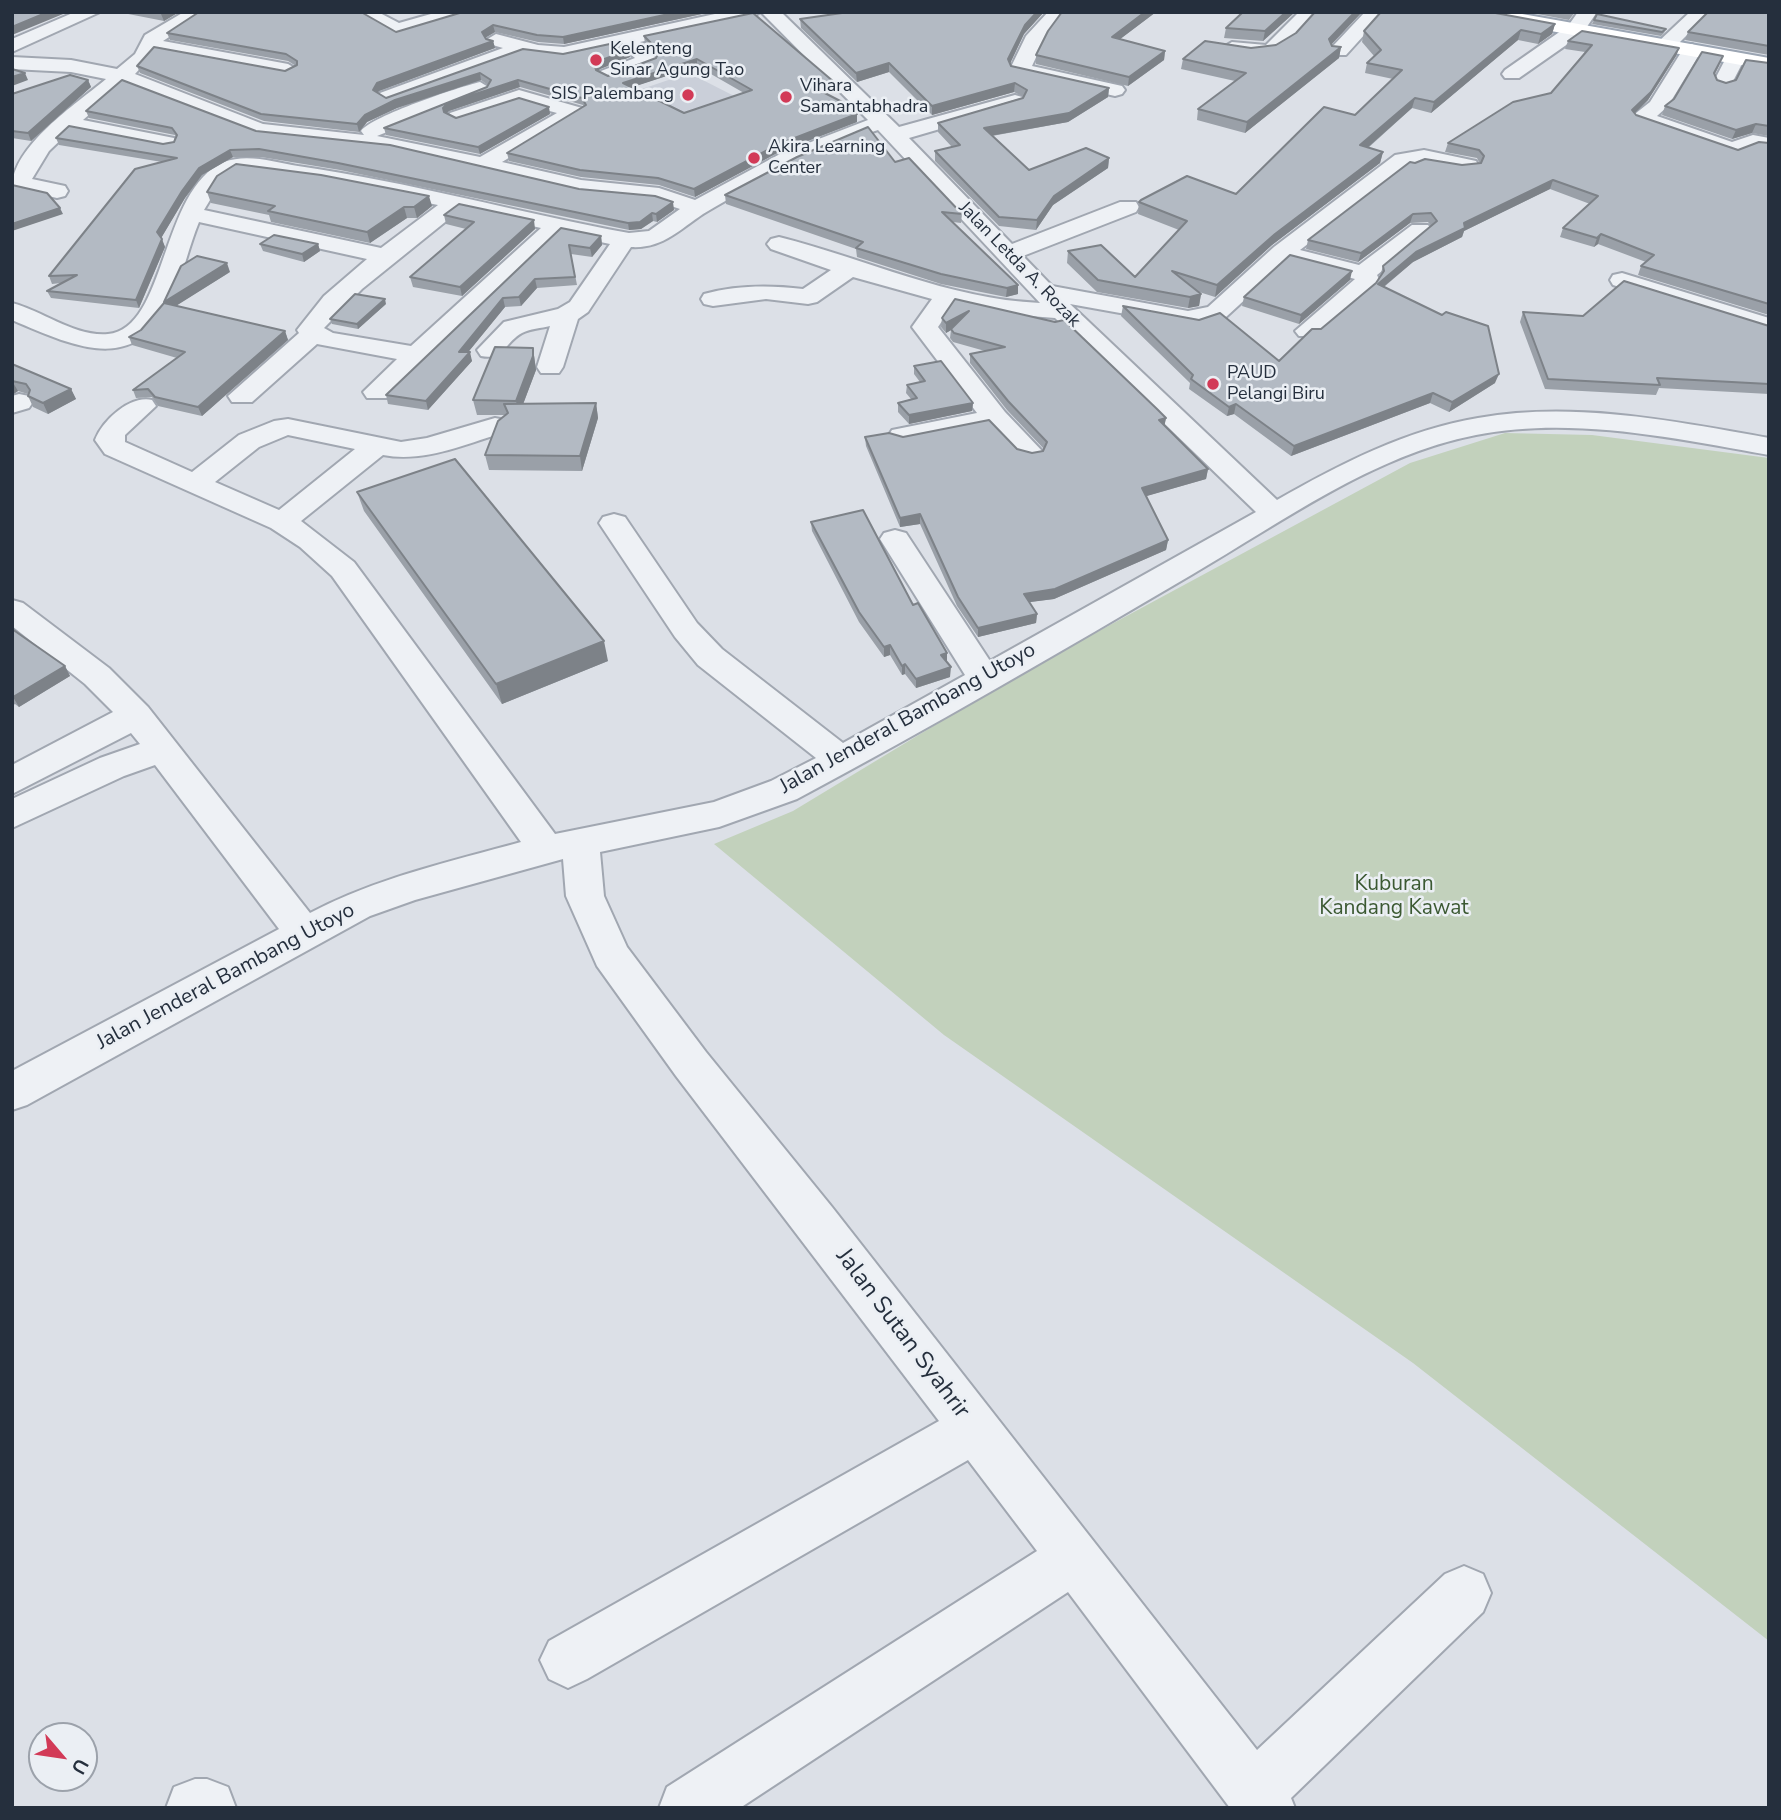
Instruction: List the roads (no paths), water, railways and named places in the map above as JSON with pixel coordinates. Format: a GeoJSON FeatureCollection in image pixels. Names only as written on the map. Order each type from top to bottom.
{"type":"FeatureCollection","features":[{"type":"Feature","properties":{"kind":"main road"},"geometry":{"type":"LineString","coordinates":[[1478,12],[1769,64]]}},
{"type":"Feature","properties":{"kind":"street"},"geometry":{"type":"LineString","coordinates":[[12,46],[91,12]]}},
{"type":"Feature","properties":{"kind":"street"},"geometry":{"type":"LineString","coordinates":[[364,12],[397,30],[434,41]]}},
{"type":"Feature","properties":{"kind":"street"},"geometry":{"type":"LineString","coordinates":[[496,40],[564,53],[751,12]]}},
{"type":"Feature","properties":{"kind":"street"},"geometry":{"type":"LineString","coordinates":[[1016,84],[1036,36],[1059,12]]}},
{"type":"Feature","properties":{"kind":"street"},"geometry":{"type":"LineString","coordinates":[[1219,46],[1258,53],[1271,51],[1310,12]]}},
{"type":"Feature","properties":{"kind":"street"},"geometry":{"type":"LineString","coordinates":[[1339,51],[1376,12]]}},
{"type":"Feature","properties":{"kind":"street"},"geometry":{"type":"LineString","coordinates":[[1512,74],[1575,30],[1588,12]]}},
{"type":"Feature","properties":{"kind":"street"},"geometry":{"type":"LineString","coordinates":[[1665,46],[1701,12]]}},
{"type":"Feature","properties":{"kind":"street"},"geometry":{"type":"LineString","coordinates":[[57,191],[16,183],[40,148],[144,57],[149,44],[193,13]]}},
{"type":"Feature","properties":{"kind":"street"},"geometry":{"type":"LineString","coordinates":[[397,30],[457,17]]}},
{"type":"Feature","properties":{"kind":"street","name":"Jalan Letda A. Rozak"},"geometry":{"type":"LineString","coordinates":[[785,18],[897,128],[1062,311],[1273,512]]}},
{"type":"Feature","properties":{"kind":"street"},"geometry":{"type":"LineString","coordinates":[[608,75],[648,60],[626,40]]}},
{"type":"Feature","properties":{"kind":"street"},"geometry":{"type":"LineString","coordinates":[[149,44],[288,70]]}},
{"type":"Feature","properties":{"kind":"street"},"geometry":{"type":"LineString","coordinates":[[387,97],[523,47]]}},
{"type":"Feature","properties":{"kind":"street"},"geometry":{"type":"LineString","coordinates":[[1692,50],[1658,106],[1641,117],[1735,151],[1753,141],[1769,145]]}},
{"type":"Feature","properties":{"kind":"street"},"geometry":{"type":"LineString","coordinates":[[1723,83],[1735,58]]}},
{"type":"Feature","properties":{"kind":"street"},"geometry":{"type":"LineString","coordinates":[[12,63],[93,69],[121,76],[252,128],[406,147],[607,192],[659,195],[698,208]]}},
{"type":"Feature","properties":{"kind":"street"},"geometry":{"type":"LineString","coordinates":[[47,84],[93,69]]}},
{"type":"Feature","properties":{"kind":"street"},"geometry":{"type":"LineString","coordinates":[[12,311],[95,341],[118,341],[128,336],[149,320],[163,294],[178,243],[200,194],[218,173],[232,167],[248,166],[326,176],[643,241],[654,238],[698,208],[831,140],[969,113],[1016,84],[1115,90]]}},
{"type":"Feature","properties":{"kind":"street"},"geometry":{"type":"LineString","coordinates":[[363,140],[382,122],[407,117],[480,88]]}},
{"type":"Feature","properties":{"kind":"street"},"geometry":{"type":"LineString","coordinates":[[406,147],[452,121],[519,96],[575,112],[482,165]]}},
{"type":"Feature","properties":{"kind":"street"},"geometry":{"type":"LineString","coordinates":[[1630,103],[1652,110]]}},
{"type":"Feature","properties":{"kind":"street"},"geometry":{"type":"LineString","coordinates":[[969,113],[995,131]]}},
{"type":"Feature","properties":{"kind":"street"},"geometry":{"type":"LineString","coordinates":[[67,123],[166,143]]}},
{"type":"Feature","properties":{"kind":"street"},"geometry":{"type":"LineString","coordinates":[[897,128],[941,146]]}},
{"type":"Feature","properties":{"kind":"street"},"geometry":{"type":"LineString","coordinates":[[87,150],[112,131]]}},
{"type":"Feature","properties":{"kind":"street"},"geometry":{"type":"LineString","coordinates":[[1690,156],[1711,142]]}},
{"type":"Feature","properties":{"kind":"street"},"geometry":{"type":"LineString","coordinates":[[210,156],[228,161],[232,167]]}},
{"type":"Feature","properties":{"kind":"street"},"geometry":{"type":"LineString","coordinates":[[1044,292],[1198,319],[1217,312],[1282,252],[1403,160],[1424,157],[1468,166]]}},
{"type":"Feature","properties":{"kind":"street"},"geometry":{"type":"LineString","coordinates":[[313,334],[311,326],[386,257],[456,202]]}},
{"type":"Feature","properties":{"kind":"street"},"geometry":{"type":"LineString","coordinates":[[1008,254],[1128,207]]}},
{"type":"Feature","properties":{"kind":"street"},"geometry":{"type":"LineString","coordinates":[[191,214],[294,234],[386,257]]}},
{"type":"Feature","properties":{"kind":"street"},"geometry":{"type":"LineString","coordinates":[[377,392],[558,225]]}},
{"type":"Feature","properties":{"kind":"street"},"geometry":{"type":"LineString","coordinates":[[1363,274],[1420,230]]}},
{"type":"Feature","properties":{"kind":"street"},"geometry":{"type":"LineString","coordinates":[[490,350],[513,327],[566,316],[579,307],[625,239]]}},
{"type":"Feature","properties":{"kind":"street"},"geometry":{"type":"LineString","coordinates":[[779,244],[848,269],[947,294],[1014,309],[1062,311]]}},
{"type":"Feature","properties":{"kind":"street"},"geometry":{"type":"LineString","coordinates":[[1282,252],[1363,274],[1367,279],[1308,331]]}},
{"type":"Feature","properties":{"kind":"street"},"geometry":{"type":"LineString","coordinates":[[713,299],[766,292],[807,297],[848,269]]}},
{"type":"Feature","properties":{"kind":"street"},"geometry":{"type":"LineString","coordinates":[[1622,280],[1769,326]]}},
{"type":"Feature","properties":{"kind":"street"},"geometry":{"type":"LineString","coordinates":[[947,294],[927,320],[925,327],[995,418],[1030,453]]}},
{"type":"Feature","properties":{"kind":"street"},"geometry":{"type":"LineString","coordinates":[[550,367],[566,316]]}},
{"type":"Feature","properties":{"kind":"street"},"geometry":{"type":"LineString","coordinates":[[313,334],[326,339],[417,355]]}},
{"type":"Feature","properties":{"kind":"street"},"geometry":{"type":"LineString","coordinates":[[242,396],[313,334]]}},
{"type":"Feature","properties":{"kind":"street"},"geometry":{"type":"LineString","coordinates":[[142,406],[112,432],[108,440],[115,448],[282,522],[311,541],[343,569],[563,845]]}},
{"type":"Feature","properties":{"kind":"street"},"geometry":{"type":"LineString","coordinates":[[902,436],[995,418]]}},
{"type":"Feature","properties":{"kind":"street","name":"Jalan Jenderal Bambang Utoyo"},"geometry":{"type":"LineString","coordinates":[[12,1092],[303,932],[356,906],[405,888],[563,845],[719,814],[785,790],[1181,568],[1273,512],[1399,452],[1448,433],[1500,423],[1548,421],[1633,427],[1769,447]]}},
{"type":"Feature","properties":{"kind":"street"},"geometry":{"type":"LineString","coordinates":[[194,485],[254,436],[270,428],[288,427],[374,447],[401,450],[430,446],[495,426]]}},
{"type":"Feature","properties":{"kind":"street"},"geometry":{"type":"LineString","coordinates":[[282,522],[374,447]]}},
{"type":"Feature","properties":{"kind":"street"},"geometry":{"type":"LineString","coordinates":[[614,523],[686,630],[710,657],[842,760]]}},
{"type":"Feature","properties":{"kind":"street"},"geometry":{"type":"LineString","coordinates":[[895,539],[984,678]]}},
{"type":"Feature","properties":{"kind":"street"},"geometry":{"type":"LineString","coordinates":[[12,610],[97,676],[136,715],[303,932]]}},
{"type":"Feature","properties":{"kind":"street"},"geometry":{"type":"LineString","coordinates":[[12,781],[136,715]]}},
{"type":"Feature","properties":{"kind":"street"},"geometry":{"type":"LineString","coordinates":[[12,815],[112,767],[164,749]]}},
{"type":"Feature","properties":{"kind":"street","name":"Jalan Sutan Syahrir"},"geometry":{"type":"LineString","coordinates":[[563,845],[611,956],[691,1064],[816,1221],[1260,1800]]}},
{"type":"Feature","properties":{"kind":"street"},"geometry":{"type":"LineString","coordinates":[[568,1660],[974,1429]]}},
{"type":"Feature","properties":{"kind":"street"},"geometry":{"type":"LineString","coordinates":[[688,1808],[1073,1558]]}},
{"type":"Feature","properties":{"kind":"street"},"geometry":{"type":"LineString","coordinates":[[1260,1800],[1464,1593]]}},
{"type":"Feature","properties":{"kind":"street"},"geometry":{"type":"LineString","coordinates":[[195,1808],[207,1808]]}},
{"type":"Feature","properties":{"kind":"place","name":"Kelenteng Sinar Agung Tao"},"geometry":{"type":"Point","coordinates":[596,60]}},
{"type":"Feature","properties":{"kind":"place","name":"SIS Palembang"},"geometry":{"type":"Point","coordinates":[688,95]}},
{"type":"Feature","properties":{"kind":"place","name":"Vihara Samantabhadra"},"geometry":{"type":"Point","coordinates":[786,97]}},
{"type":"Feature","properties":{"kind":"place","name":"Akira Learning Center"},"geometry":{"type":"Point","coordinates":[754,158]}},
{"type":"Feature","properties":{"kind":"place","name":"PAUD Pelangi Biru"},"geometry":{"type":"Point","coordinates":[1213,384]}},
{"type":"Feature","properties":{"kind":"park label","name":"Kuburan Kandang Kawat"},"geometry":{"type":"Point","coordinates":[1394,897]}}]}
